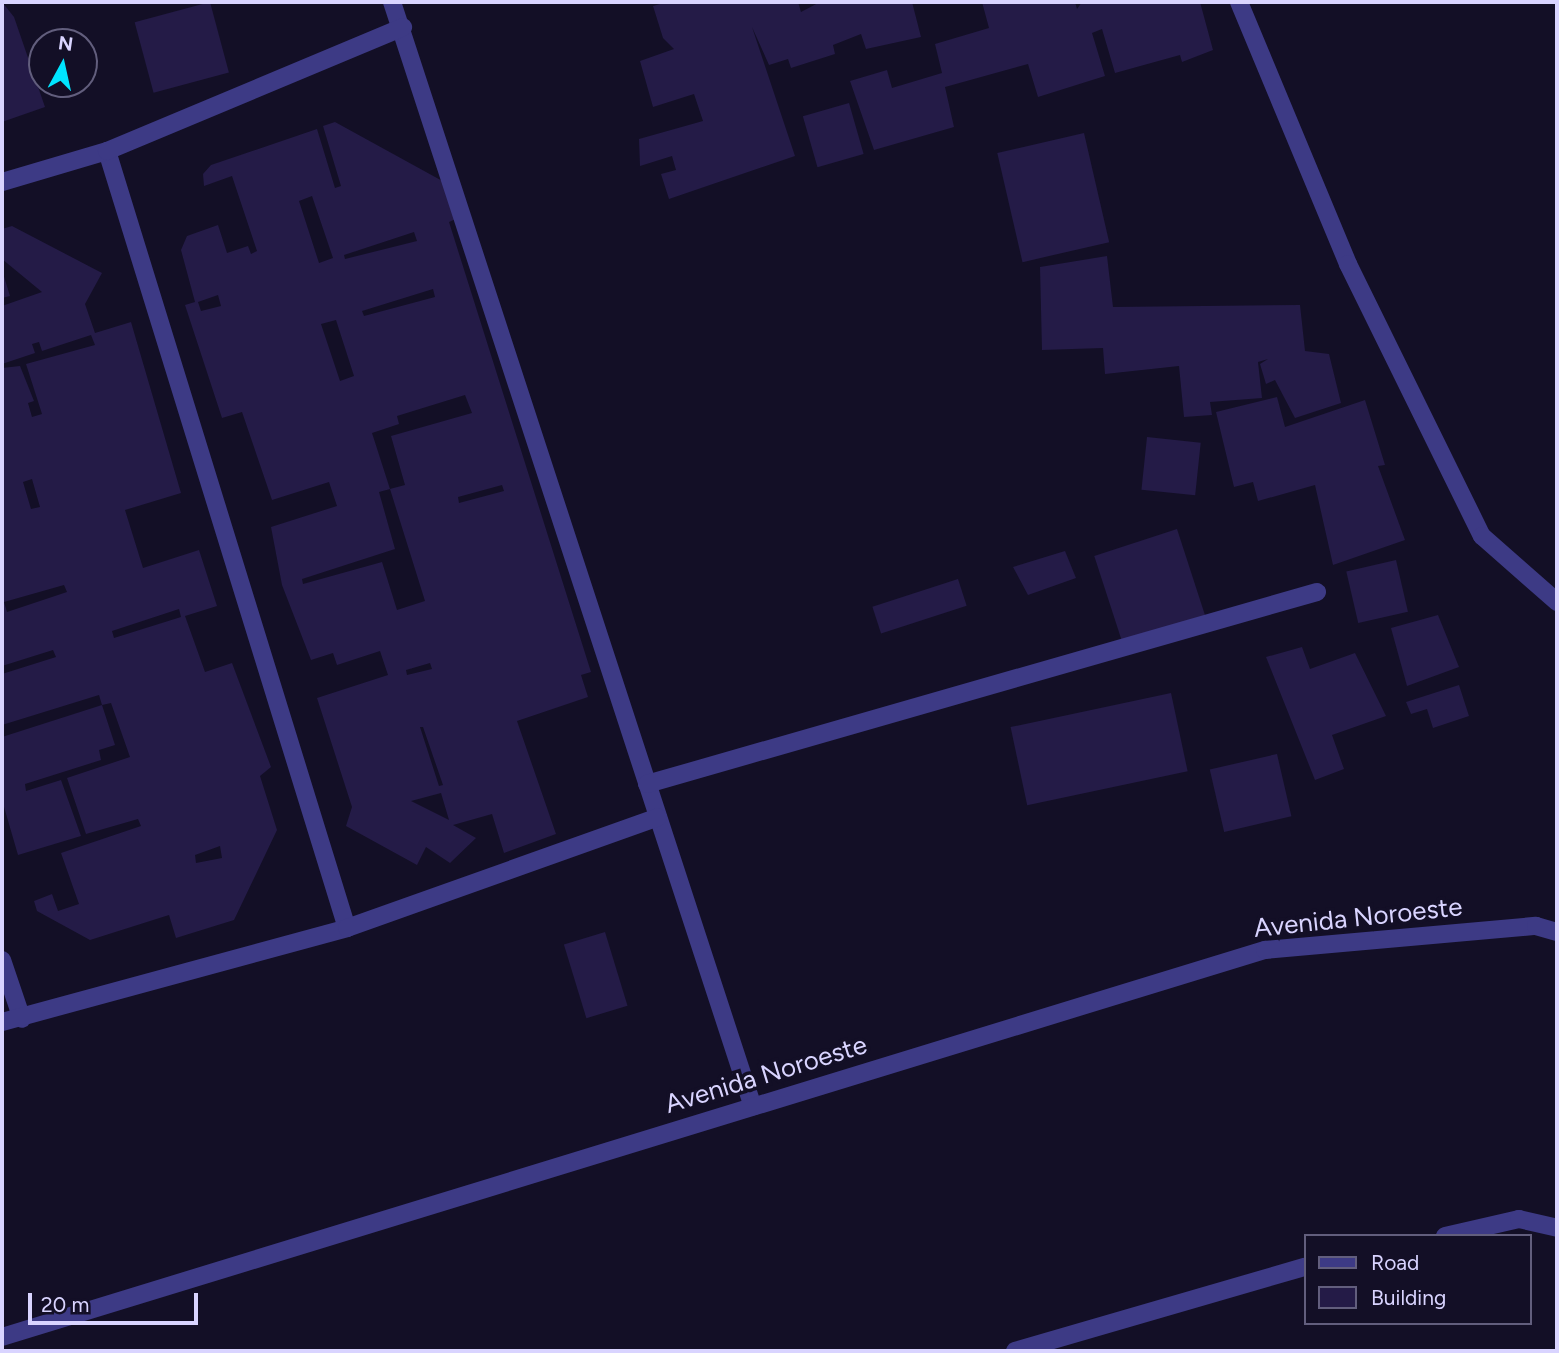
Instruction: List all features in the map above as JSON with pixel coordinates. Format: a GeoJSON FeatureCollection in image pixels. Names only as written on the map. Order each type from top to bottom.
{"type":"FeatureCollection","features":[{"type":"Feature","properties":{"kind":"street"},"geometry":{"type":"LineString","coordinates":[[392,2],[403,27],[753,1107]]}},
{"type":"Feature","properties":{"kind":"street"},"geometry":{"type":"LineString","coordinates":[[1238,2],[1348,264],[1482,536],[1557,602]]}},
{"type":"Feature","properties":{"kind":"street"},"geometry":{"type":"LineString","coordinates":[[2,182],[107,151],[403,27]]}},
{"type":"Feature","properties":{"kind":"street"},"geometry":{"type":"LineString","coordinates":[[107,151],[347,928]]}},
{"type":"Feature","properties":{"kind":"street"},"geometry":{"type":"LineString","coordinates":[[648,784],[1317,592]]}},
{"type":"Feature","properties":{"kind":"street"},"geometry":{"type":"LineString","coordinates":[[2,1022],[22,1019],[347,928],[658,817]]}},
{"type":"Feature","properties":{"kind":"street","name":"Avenida Noroeste"},"geometry":{"type":"LineString","coordinates":[[2,1337],[1265,950],[1536,926],[1557,932]]}},
{"type":"Feature","properties":{"kind":"street"},"geometry":{"type":"LineString","coordinates":[[2,960],[22,1019]]}},
{"type":"Feature","properties":{"kind":"street"},"geometry":{"type":"LineString","coordinates":[[1454,1234],[1519,1219],[1557,1228]]}},
{"type":"Feature","properties":{"kind":"street"},"geometry":{"type":"LineString","coordinates":[[1014,1351],[1304,1267]]}},
{"type":"Feature","properties":{"kind":"building"},"geometry":{"type":"Polygon","coordinates":[[[2,2],[14,17],[28,58],[28,98],[42,98],[45,107],[2,122],[2,2]]]}},
{"type":"Feature","properties":{"kind":"building"},"geometry":{"type":"Polygon","coordinates":[[[210,2],[229,73],[154,93],[135,22],[210,2]]]}},
{"type":"Feature","properties":{"kind":"building"},"geometry":{"type":"Polygon","coordinates":[[[667,2],[798,2],[801,12],[820,2],[912,2],[921,37],[866,49],[861,34],[833,45],[835,54],[791,68],[788,59],[769,65],[752,27],[795,156],[669,199],[661,174],[676,170],[672,156],[640,166],[639,139],[703,121],[694,94],[653,107],[640,61],[674,49],[663,38],[653,6],[667,2]]]}},
{"type":"Feature","properties":{"kind":"building"},"geometry":{"type":"Polygon","coordinates":[[[982,2],[1075,2],[1077,9],[1082,2],[1200,2],[1213,50],[1182,62],[1180,55],[1115,73],[1102,29],[1092,33],[1105,76],[1038,97],[1028,64],[945,87],[954,127],[874,150],[850,81],[887,70],[892,88],[942,73],[935,44],[989,28],[982,2]]]}},
{"type":"Feature","properties":{"kind":"building"},"geometry":{"type":"Polygon","coordinates":[[[849,103],[864,154],[817,167],[803,116],[849,103]]]}},
{"type":"Feature","properties":{"kind":"building"},"geometry":{"type":"Polygon","coordinates":[[[335,122],[446,183],[458,218],[449,222],[591,672],[581,675],[588,697],[517,721],[556,834],[504,853],[492,814],[453,825],[476,838],[450,863],[426,847],[417,865],[346,826],[352,807],[317,698],[388,675],[380,651],[337,665],[333,653],[311,660],[282,585],[271,527],[337,506],[329,482],[272,500],[242,412],[222,418],[185,305],[195,302],[181,250],[187,236],[218,225],[227,253],[248,246],[251,254],[257,251],[232,176],[204,186],[203,174],[211,165],[317,129],[335,188],[341,186],[323,126],[335,122]],[[312,196],[299,201],[319,263],[333,258],[312,196]],[[414,232],[344,255],[345,259],[417,241],[414,232]],[[433,289],[362,311],[364,316],[435,297],[433,289]],[[218,295],[198,302],[201,311],[221,306],[218,295]],[[336,320],[321,324],[340,381],[354,376],[336,320]],[[465,395],[397,416],[399,424],[372,433],[390,489],[405,485],[391,436],[472,413],[465,395]],[[502,485],[458,497],[459,503],[504,491],[502,485]],[[390,489],[379,492],[395,549],[302,579],[303,584],[382,562],[397,610],[425,601],[390,489]],[[430,663],[406,670],[407,675],[432,669],[430,663]],[[420,727],[439,786],[443,785],[423,727],[420,727]],[[441,793],[411,801],[449,820],[441,793]]]}},
{"type":"Feature","properties":{"kind":"building"},"geometry":{"type":"Polygon","coordinates":[[[1084,133],[1109,242],[1022,262],[997,153],[1084,133]]]}},
{"type":"Feature","properties":{"kind":"building"},"geometry":{"type":"Polygon","coordinates":[[[12,226],[102,273],[85,304],[95,333],[131,322],[181,493],[125,510],[143,568],[199,550],[217,606],[185,616],[205,672],[232,663],[271,767],[260,776],[277,830],[234,920],[176,938],[169,915],[90,940],[37,911],[34,901],[52,894],[58,911],[79,904],[61,853],[141,826],[138,819],[86,834],[67,778],[130,757],[111,703],[102,705],[99,695],[2,725],[2,674],[56,657],[53,650],[2,666],[2,368],[20,366],[34,401],[28,403],[32,417],[42,414],[26,364],[95,345],[91,335],[42,351],[39,342],[32,344],[35,353],[2,364],[2,306],[42,292],[2,259],[2,229],[12,226]],[[32,479],[23,482],[31,509],[40,507],[32,479]],[[64,585],[4,602],[7,612],[67,592],[64,585]],[[179,609],[112,631],[114,638],[181,617],[179,609]],[[220,846],[195,855],[196,863],[222,858],[220,846]]]}},
{"type":"Feature","properties":{"kind":"building"},"geometry":{"type":"Polygon","coordinates":[[[1107,256],[1113,307],[1300,305],[1305,351],[1329,354],[1341,403],[1295,418],[1275,380],[1266,384],[1260,364],[1268,359],[1258,362],[1262,398],[1210,402],[1212,415],[1184,417],[1179,366],[1105,374],[1103,348],[1042,350],[1040,267],[1107,256]]]}},
{"type":"Feature","properties":{"kind":"building"},"geometry":{"type":"Polygon","coordinates":[[[2,270],[10,296],[2,298],[2,270]]]}},
{"type":"Feature","properties":{"kind":"building"},"geometry":{"type":"Polygon","coordinates":[[[1277,397],[1285,427],[1365,400],[1385,465],[1378,466],[1405,540],[1333,565],[1315,485],[1258,501],[1253,482],[1234,487],[1216,412],[1277,397]]]}},
{"type":"Feature","properties":{"kind":"building"},"geometry":{"type":"Polygon","coordinates":[[[1147,437],[1201,443],[1195,495],[1141,490],[1147,437]]]}},
{"type":"Feature","properties":{"kind":"building"},"geometry":{"type":"Polygon","coordinates":[[[1177,529],[1205,616],[1123,643],[1094,556],[1177,529]]]}},
{"type":"Feature","properties":{"kind":"building"},"geometry":{"type":"Polygon","coordinates":[[[1065,551],[1076,578],[1028,595],[1013,567],[1065,551]]]}},
{"type":"Feature","properties":{"kind":"building"},"geometry":{"type":"Polygon","coordinates":[[[1396,560],[1408,612],[1358,623],[1346,571],[1396,560]]]}},
{"type":"Feature","properties":{"kind":"building"},"geometry":{"type":"Polygon","coordinates":[[[958,579],[967,606],[881,633],[872,607],[958,579]]]}},
{"type":"Feature","properties":{"kind":"building"},"geometry":{"type":"Polygon","coordinates":[[[1438,615],[1459,667],[1407,686],[1391,628],[1438,615]]]}},
{"type":"Feature","properties":{"kind":"building"},"geometry":{"type":"Polygon","coordinates":[[[1302,647],[1310,669],[1355,653],[1386,716],[1332,735],[1344,769],[1315,780],[1266,657],[1302,647]]]}},
{"type":"Feature","properties":{"kind":"building"},"geometry":{"type":"Polygon","coordinates":[[[1459,685],[1469,716],[1433,728],[1427,709],[1411,714],[1406,702],[1459,685]]]}},
{"type":"Feature","properties":{"kind":"building"},"geometry":{"type":"Polygon","coordinates":[[[1171,693],[1188,771],[1027,805],[1011,727],[1171,693]]]}},
{"type":"Feature","properties":{"kind":"building"},"geometry":{"type":"Polygon","coordinates":[[[102,705],[115,745],[99,750],[101,760],[25,784],[26,791],[61,780],[81,836],[18,855],[2,800],[2,737],[102,705]]]}},
{"type":"Feature","properties":{"kind":"building"},"geometry":{"type":"Polygon","coordinates":[[[1277,754],[1291,816],[1224,832],[1210,770],[1277,754]]]}},
{"type":"Feature","properties":{"kind":"building"},"geometry":{"type":"Polygon","coordinates":[[[605,932],[628,1006],[586,1018],[564,945],[605,932]]]}}]}
